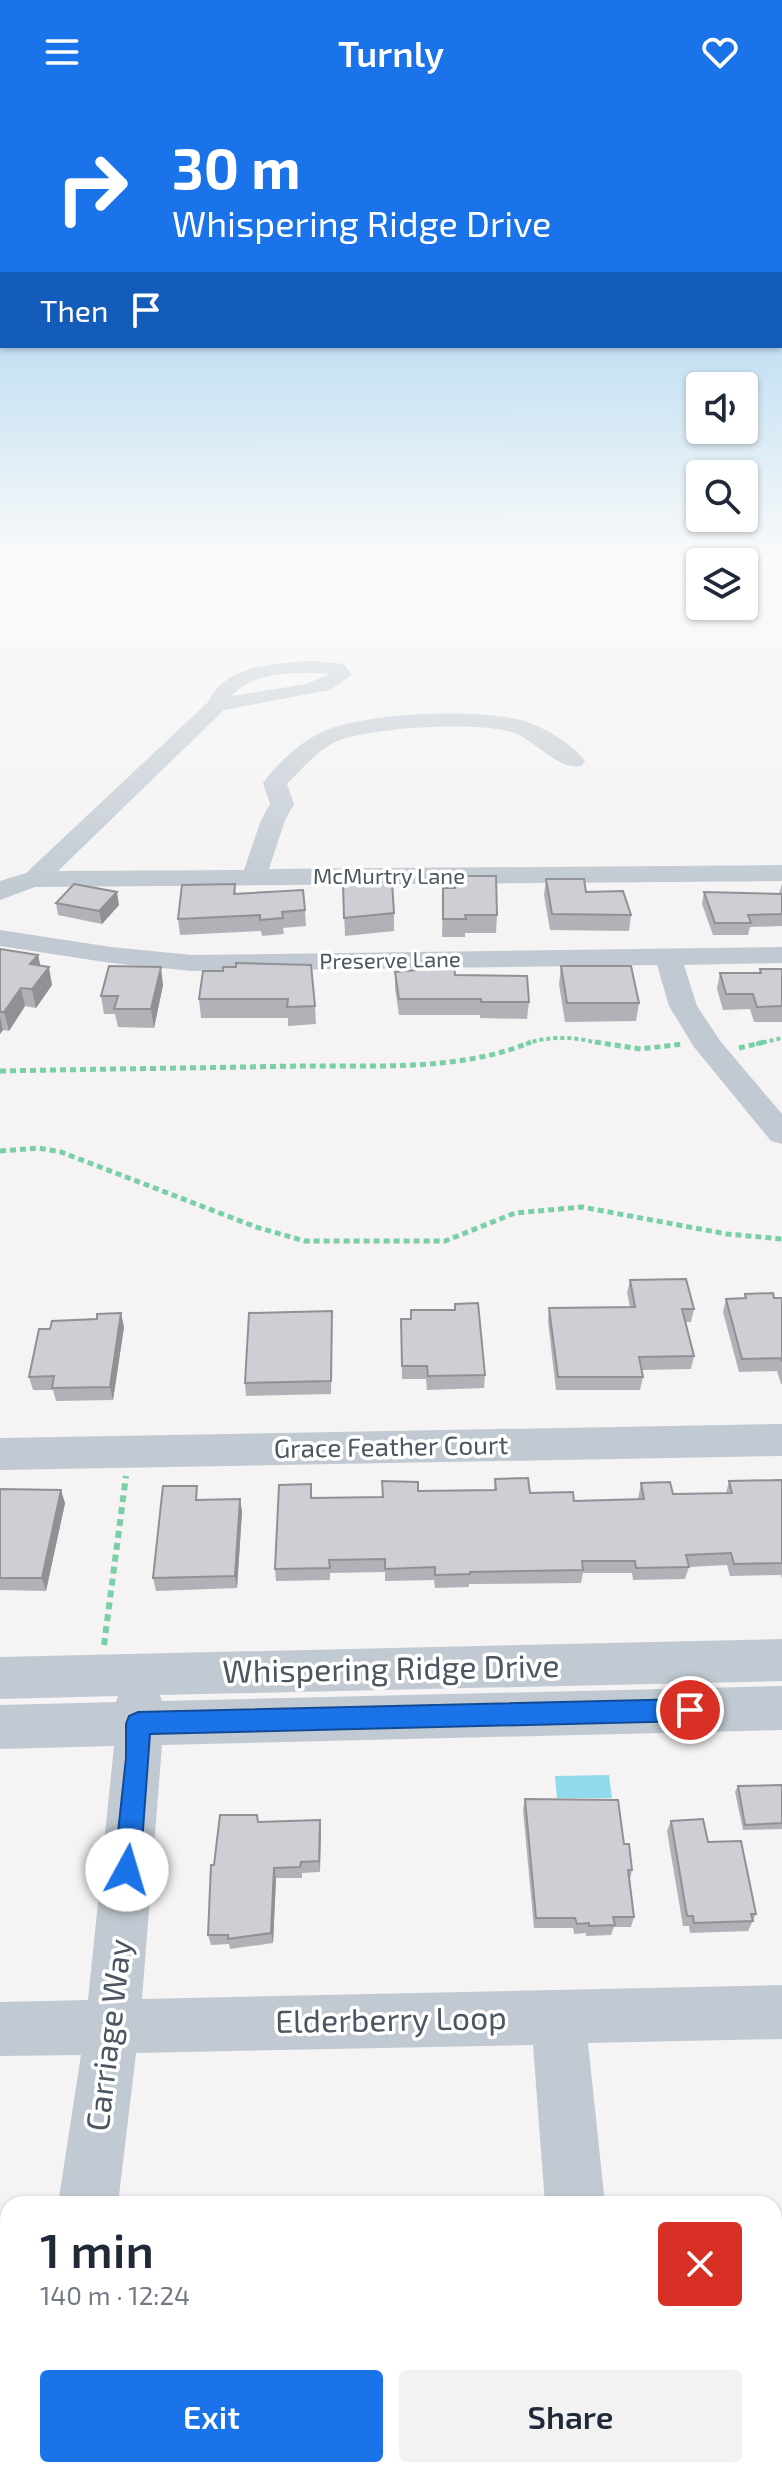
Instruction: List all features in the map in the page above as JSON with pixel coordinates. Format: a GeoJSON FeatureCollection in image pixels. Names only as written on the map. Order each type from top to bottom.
{"type":"FeatureCollection","features":[{"type":"Feature","properties":{"kind":"street"},"geometry":{"type":"LineString","coordinates":[[35,879],[217,705]]}},
{"type":"Feature","properties":{"kind":"street"},"geometry":{"type":"LineString","coordinates":[[254,877],[273,820],[282,804],[275,783],[328,737],[363,728],[429,722],[486,722],[516,726],[574,761]]}},
{"type":"Feature","properties":{"kind":"street","name":"McMurtry Lane"},"geometry":{"type":"LineString","coordinates":[[0,892],[14,884],[35,879],[782,873]]}},
{"type":"Feature","properties":{"kind":"street","name":"Preserve Lane"},"geometry":{"type":"LineString","coordinates":[[0,938],[111,955],[192,963],[782,955]]}},
{"type":"Feature","properties":{"kind":"street"},"geometry":{"type":"LineString","coordinates":[[668,957],[683,1006],[709,1047],[782,1134]]}},
{"type":"Feature","properties":{"kind":"street","name":"Grace Feather Court"},"geometry":{"type":"LineString","coordinates":[[0,1454],[782,1440]]}},
{"type":"Feature","properties":{"kind":"street","name":"Whispering Ridge Drive"},"geometry":{"type":"LineString","coordinates":[[0,1727],[126,1691],[782,1660]]}},
{"type":"Feature","properties":{"kind":"street","name":"Whispering Ridge Drive"},"geometry":{"type":"LineString","coordinates":[[0,1678],[126,1691],[782,1708]]}},
{"type":"Feature","properties":{"kind":"street","name":"Carriage Way"},"geometry":{"type":"LineString","coordinates":[[89,2196],[112,2026],[138,1758],[126,1691]]}},
{"type":"Feature","properties":{"kind":"street","name":"Elderberry Loop"},"geometry":{"type":"LineString","coordinates":[[0,2029],[782,2012]]}},
{"type":"Feature","properties":{"kind":"street"},"geometry":{"type":"LineString","coordinates":[[558,2017],[574,2196]]}},
{"type":"Feature","properties":{"kind":"path"},"geometry":{"type":"LineString","coordinates":[[0,1071],[386,1065],[479,1059],[544,1039],[585,1039],[612,1047],[641,1049],[687,1044],[746,1048],[782,1038]]}},
{"type":"Feature","properties":{"kind":"path"},"geometry":{"type":"LineString","coordinates":[[0,1151],[38,1148],[61,1152],[256,1227],[305,1241],[445,1241],[515,1213],[582,1207],[727,1234],[782,1239]]}},
{"type":"Feature","properties":{"kind":"path"},"geometry":{"type":"LineString","coordinates":[[126,1691],[129,1451]]}},
{"type":"Feature","properties":{"kind":"water"},"geometry":{"type":"Polygon","coordinates":[[[609,1775],[612,1798],[557,1798],[555,1776],[609,1775]]]}},
{"type":"Feature","properties":{"kind":"building"},"geometry":{"type":"Polygon","coordinates":[[[455,876],[496,876],[497,915],[443,919],[443,888],[455,888],[455,876]]]}},
{"type":"Feature","properties":{"kind":"building"},"geometry":{"type":"Polygon","coordinates":[[[546,879],[584,879],[586,892],[623,891],[631,915],[552,914],[546,879]]]}},
{"type":"Feature","properties":{"kind":"building"},"geometry":{"type":"Polygon","coordinates":[[[392,882],[394,913],[344,918],[343,883],[392,882]]]}},
{"type":"Feature","properties":{"kind":"building"},"geometry":{"type":"Polygon","coordinates":[[[74,884],[117,892],[99,911],[56,903],[74,884]]]}},
{"type":"Feature","properties":{"kind":"building"},"geometry":{"type":"Polygon","coordinates":[[[235,884],[234,894],[303,890],[305,910],[282,912],[283,918],[260,920],[260,915],[178,919],[182,885],[235,884]]]}},
{"type":"Feature","properties":{"kind":"building"},"geometry":{"type":"Polygon","coordinates":[[[704,892],[782,894],[782,914],[748,915],[751,923],[715,923],[704,892]]]}},
{"type":"Feature","properties":{"kind":"building"},"geometry":{"type":"Polygon","coordinates":[[[0,949],[38,955],[30,964],[49,967],[32,989],[21,988],[4,1012],[0,1012],[0,949]]]}},
{"type":"Feature","properties":{"kind":"building"},"geometry":{"type":"Polygon","coordinates":[[[236,963],[311,965],[315,1006],[287,1007],[288,999],[199,999],[203,971],[223,971],[223,967],[236,967],[236,963]]]}},
{"type":"Feature","properties":{"kind":"building"},"geometry":{"type":"Polygon","coordinates":[[[416,963],[454,965],[455,975],[527,976],[529,1002],[399,999],[395,972],[416,970],[416,963]]]}},
{"type":"Feature","properties":{"kind":"building"},"geometry":{"type":"Polygon","coordinates":[[[109,966],[161,967],[151,1009],[114,1009],[118,996],[101,996],[109,966]]]}},
{"type":"Feature","properties":{"kind":"building"},"geometry":{"type":"Polygon","coordinates":[[[561,966],[631,966],[639,1003],[567,1003],[561,966]]]}},
{"type":"Feature","properties":{"kind":"building"},"geometry":{"type":"Polygon","coordinates":[[[760,969],[782,969],[782,1006],[757,1007],[753,994],[726,994],[720,973],[761,973],[760,969]]]}},
{"type":"Feature","properties":{"kind":"building"},"geometry":{"type":"Polygon","coordinates":[[[686,1279],[694,1309],[682,1309],[694,1356],[639,1357],[643,1377],[558,1377],[549,1308],[635,1307],[630,1280],[686,1279]]]}},
{"type":"Feature","properties":{"kind":"building"},"geometry":{"type":"Polygon","coordinates":[[[773,1293],[774,1298],[782,1298],[782,1362],[781,1358],[742,1359],[726,1299],[746,1298],[745,1294],[773,1293]]]}},
{"type":"Feature","properties":{"kind":"building"},"geometry":{"type":"Polygon","coordinates":[[[478,1303],[485,1375],[428,1376],[427,1366],[402,1366],[401,1319],[411,1319],[411,1310],[455,1310],[455,1304],[478,1303]]]}},
{"type":"Feature","properties":{"kind":"building"},"geometry":{"type":"Polygon","coordinates":[[[332,1311],[331,1381],[245,1383],[249,1313],[332,1311]]]}},
{"type":"Feature","properties":{"kind":"building"},"geometry":{"type":"Polygon","coordinates":[[[121,1313],[110,1387],[52,1388],[54,1376],[29,1377],[39,1329],[50,1329],[52,1321],[97,1319],[97,1314],[121,1313]]]}},
{"type":"Feature","properties":{"kind":"building"},"geometry":{"type":"Polygon","coordinates":[[[528,1478],[530,1493],[573,1492],[574,1501],[644,1499],[641,1483],[670,1482],[673,1494],[732,1493],[729,1481],[782,1480],[782,1563],[734,1564],[731,1553],[686,1555],[689,1567],[636,1568],[635,1561],[582,1561],[583,1570],[435,1575],[435,1567],[385,1569],[385,1559],[329,1560],[330,1568],[275,1569],[279,1485],[311,1484],[311,1498],[383,1497],[382,1481],[418,1482],[418,1491],[496,1490],[495,1479],[528,1478]]]}},
{"type":"Feature","properties":{"kind":"building"},"geometry":{"type":"Polygon","coordinates":[[[163,1486],[197,1486],[196,1500],[240,1499],[235,1576],[153,1578],[163,1486]]]}},
{"type":"Feature","properties":{"kind":"building"},"geometry":{"type":"Polygon","coordinates":[[[0,1489],[61,1490],[42,1578],[0,1578],[0,1489]]]}},
{"type":"Feature","properties":{"kind":"building"},"geometry":{"type":"Polygon","coordinates":[[[782,1785],[782,1823],[745,1825],[738,1786],[782,1785]]]}},
{"type":"Feature","properties":{"kind":"building"},"geometry":{"type":"Polygon","coordinates":[[[525,1799],[618,1800],[624,1844],[629,1844],[632,1870],[628,1870],[634,1917],[613,1917],[615,1925],[589,1926],[589,1923],[577,1924],[575,1918],[536,1918],[525,1799]]]}},
{"type":"Feature","properties":{"kind":"building"},"geometry":{"type":"Polygon","coordinates":[[[220,1815],[257,1815],[258,1822],[320,1820],[319,1861],[301,1862],[300,1867],[274,1868],[271,1933],[228,1939],[228,1935],[208,1935],[211,1865],[214,1865],[220,1815]]]}},
{"type":"Feature","properties":{"kind":"building"},"geometry":{"type":"Polygon","coordinates":[[[703,1819],[708,1842],[741,1841],[756,1914],[751,1914],[753,1921],[694,1923],[693,1916],[687,1916],[671,1821],[703,1819]]]}},
{"type":"Feature","properties":{"kind":"route"},"geometry":{"type":"LineString","coordinates":[[127,1870],[138,1758],[138,1724],[690,1710]]}}]}
